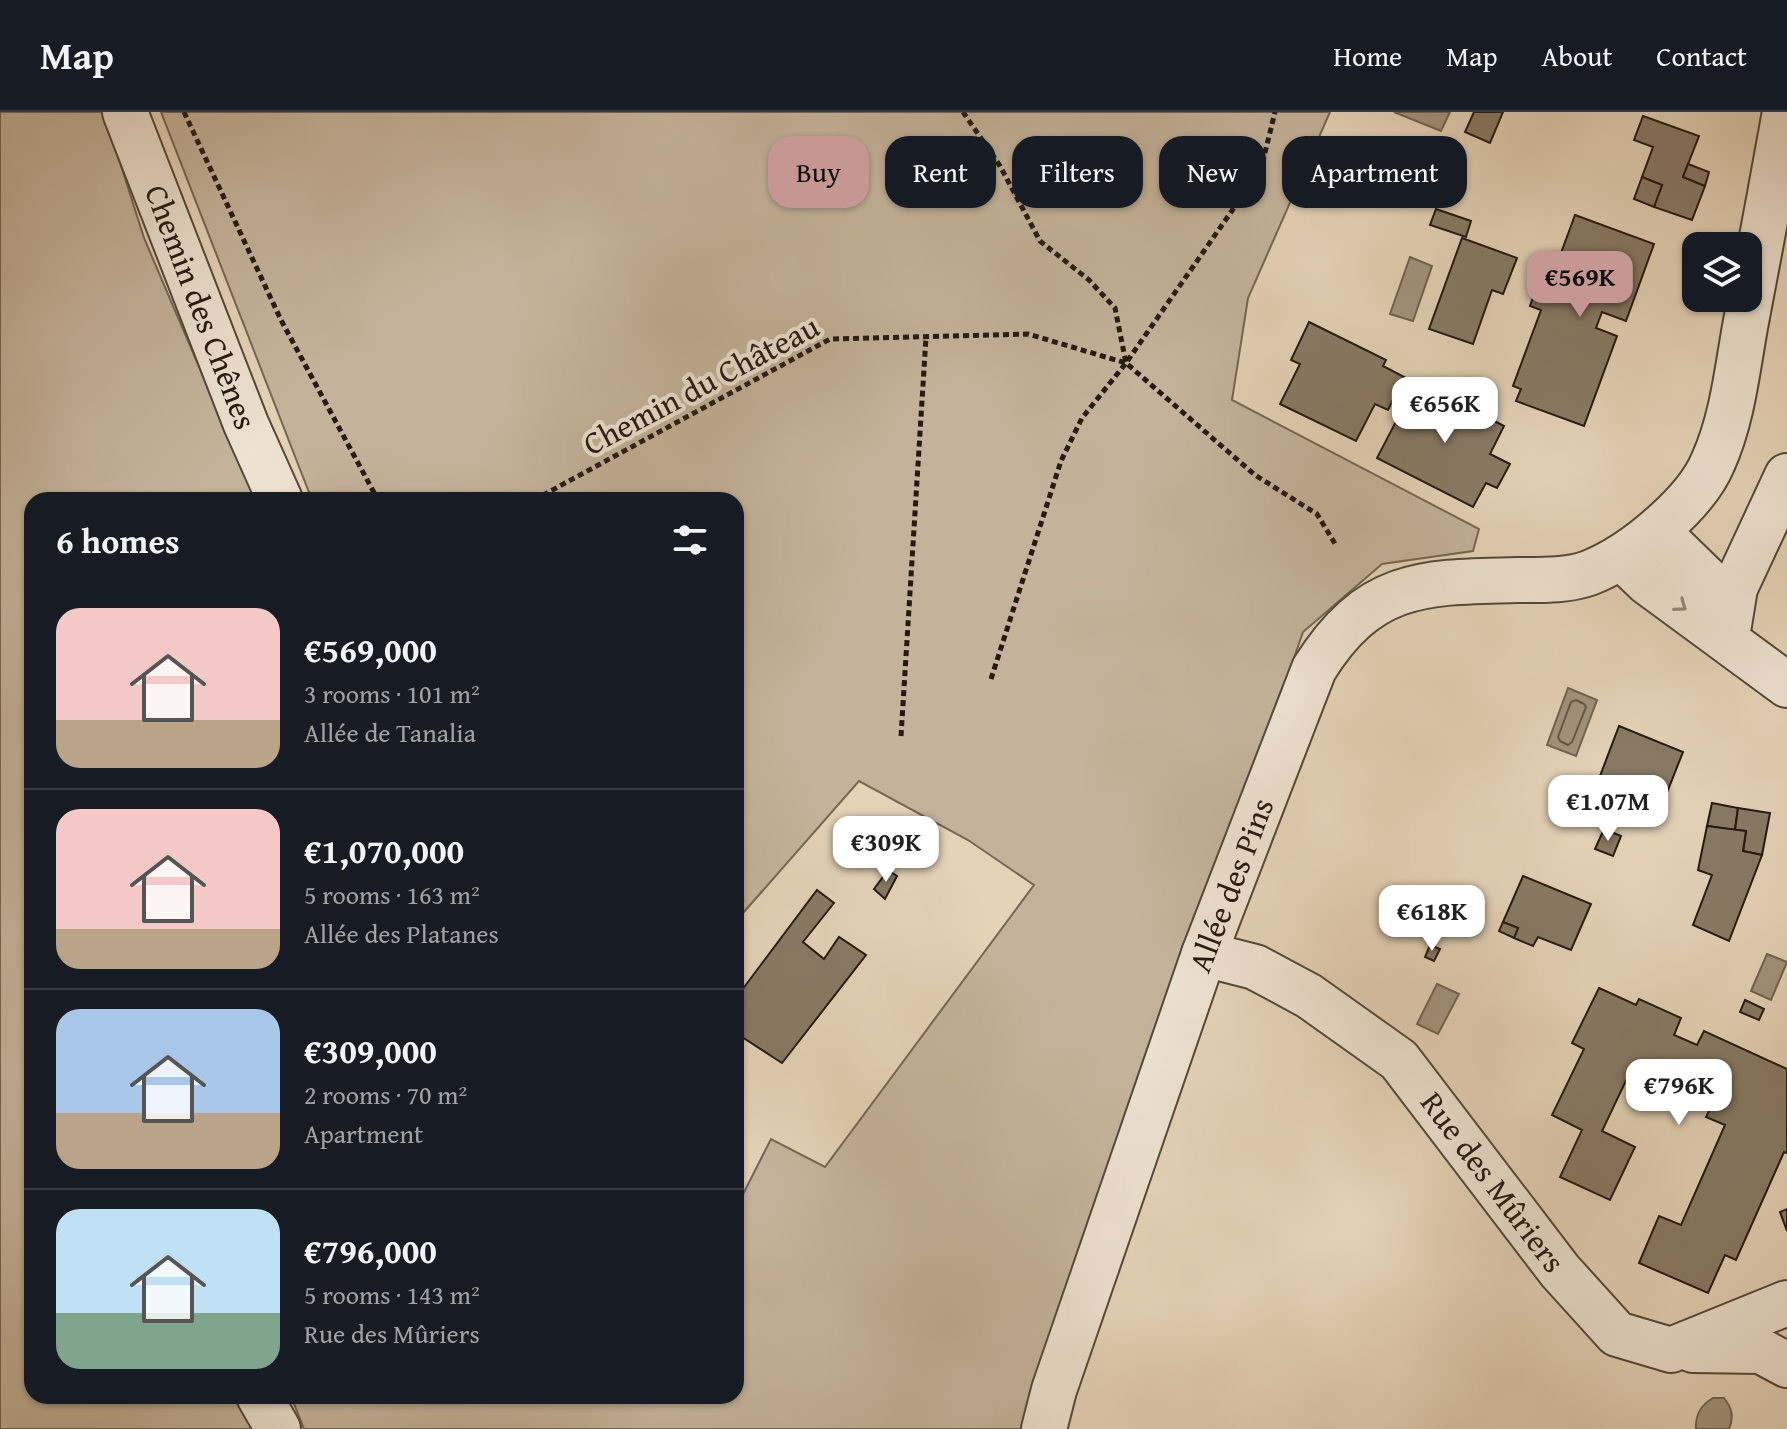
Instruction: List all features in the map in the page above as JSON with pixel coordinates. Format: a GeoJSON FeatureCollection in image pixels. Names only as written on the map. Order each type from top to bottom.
{"type":"FeatureCollection","features":[{"type":"Feature","properties":{"kind":"street","name":"Chemin des Chênes"},"geometry":{"type":"LineString","coordinates":[[125,112],[246,424],[276,492]]}},
{"type":"Feature","properties":{"kind":"street","name":"Allée des Pins"},"geometry":{"type":"LineString","coordinates":[[1044,1429],[1059,1375],[1204,954],[1314,669],[1333,640],[1359,615],[1394,594],[1417,586],[1450,581],[1549,580],[1587,573],[1621,557],[1657,531],[1697,490],[1713,464],[1731,407],[1785,112]]}},
{"type":"Feature","properties":{"kind":"street"},"geometry":{"type":"LineString","coordinates":[[1727,620],[1787,476]]}},
{"type":"Feature","properties":{"kind":"street"},"geometry":{"type":"LineString","coordinates":[[1657,531],[1727,620],[1787,685]]}},
{"type":"Feature","properties":{"kind":"street"},"geometry":{"type":"LineString","coordinates":[[1621,557],[1647,582],[1727,620]]}},
{"type":"Feature","properties":{"kind":"street","name":"Rue des Mûriers"},"geometry":{"type":"LineString","coordinates":[[1204,954],[1255,967],[1309,996],[1399,1060],[1560,1271],[1617,1334],[1671,1350],[1761,1351],[1787,1365]]}},
{"type":"Feature","properties":{"kind":"street"},"geometry":{"type":"LineString","coordinates":[[1671,1350],[1787,1303]]}},
{"type":"Feature","properties":{"kind":"street"},"geometry":{"type":"LineString","coordinates":[[264,1404],[278,1429]]}},
{"type":"Feature","properties":{"kind":"path"},"geometry":{"type":"LineString","coordinates":[[184,112],[281,320],[374,492]]}},
{"type":"Feature","properties":{"kind":"path"},"geometry":{"type":"LineString","coordinates":[[963,112],[1000,166],[1040,241],[1089,280],[1115,308],[1126,363],[1255,475],[1317,514],[1337,547]]}},
{"type":"Feature","properties":{"kind":"path"},"geometry":{"type":"LineString","coordinates":[[991,679],[1061,461],[1082,418],[1126,363],[1261,169],[1275,112]]}},
{"type":"Feature","properties":{"kind":"path","name":"Chemin du Château"},"geometry":{"type":"LineString","coordinates":[[549,492],[830,339],[1028,334],[1126,363]]}},
{"type":"Feature","properties":{"kind":"path"},"geometry":{"type":"LineString","coordinates":[[901,736],[926,337]]}},
{"type":"Feature","properties":{"kind":"shaded area"},"geometry":{"type":"Polygon","coordinates":[[[0,112],[104,112],[144,238],[253,492],[24,492],[24,1404],[245,1404],[254,1429],[0,1429],[0,112]]]}},
{"type":"Feature","properties":{"kind":"shaded area"},"geometry":{"type":"Polygon","coordinates":[[[161,112],[1330,112],[1319,136],[1282,136],[1282,208],[1288,208],[1248,298],[1232,400],[1479,529],[1473,551],[1382,564],[1303,632],[1026,1429],[304,1429],[294,1404],[744,1404],[744,1192],[771,1139],[825,1167],[1034,885],[968,840],[859,781],[744,912],[744,492],[309,492],[161,112]]]}},
{"type":"Feature","properties":{"kind":"water"},"geometry":{"type":"Polygon","coordinates":[[[1394,112],[1450,112],[1441,131],[1394,112]]]}},
{"type":"Feature","properties":{"kind":"water"},"geometry":{"type":"Polygon","coordinates":[[[1410,257],[1432,266],[1413,321],[1390,314],[1410,257]]]}},
{"type":"Feature","properties":{"kind":"water"},"geometry":{"type":"Polygon","coordinates":[[[1568,688],[1597,700],[1576,756],[1547,745],[1568,688]]]}},
{"type":"Feature","properties":{"kind":"water"},"geometry":{"type":"Polygon","coordinates":[[[1767,954],[1787,962],[1771,1000],[1751,991],[1767,954]]]}},
{"type":"Feature","properties":{"kind":"water"},"geometry":{"type":"Polygon","coordinates":[[[1437,984],[1459,994],[1438,1034],[1417,1024],[1437,984]]]}},
{"type":"Feature","properties":{"kind":"water"},"geometry":{"type":"Polygon","coordinates":[[[1713,1398],[1724,1398],[1729,1405],[1732,1417],[1729,1429],[1696,1429],[1700,1410],[1713,1398]]]}},
{"type":"Feature","properties":{"kind":"building"},"geometry":{"type":"Polygon","coordinates":[[[1474,112],[1503,112],[1490,143],[1465,132],[1474,112]]]}},
{"type":"Feature","properties":{"kind":"building"},"geometry":{"type":"Polygon","coordinates":[[[1643,116],[1699,136],[1683,177],[1705,186],[1692,220],[1654,207],[1662,185],[1642,177],[1653,147],[1634,140],[1643,116]]]}},
{"type":"Feature","properties":{"kind":"building"},"geometry":{"type":"Polygon","coordinates":[[[1688,164],[1709,172],[1705,186],[1683,177],[1688,164]]]}},
{"type":"Feature","properties":{"kind":"building"},"geometry":{"type":"Polygon","coordinates":[[[1642,177],[1662,185],[1654,207],[1634,199],[1642,177]]]}},
{"type":"Feature","properties":{"kind":"building"},"geometry":{"type":"Polygon","coordinates":[[[1436,209],[1471,221],[1466,237],[1430,225],[1436,209]]]}},
{"type":"Feature","properties":{"kind":"building"},"geometry":{"type":"Polygon","coordinates":[[[1575,215],[1654,244],[1626,321],[1602,312],[1596,328],[1617,336],[1584,426],[1516,401],[1521,389],[1513,386],[1541,310],[1530,306],[1537,287],[1547,291],[1575,215]]]}},
{"type":"Feature","properties":{"kind":"building"},"geometry":{"type":"Polygon","coordinates":[[[1462,238],[1517,258],[1503,294],[1492,290],[1473,344],[1429,329],[1462,238]]]}},
{"type":"Feature","properties":{"kind":"building"},"geometry":{"type":"Polygon","coordinates":[[[1309,322],[1386,360],[1383,366],[1404,377],[1388,410],[1375,404],[1356,441],[1280,404],[1300,364],[1291,360],[1309,322]]]}},
{"type":"Feature","properties":{"kind":"building"},"geometry":{"type":"Polygon","coordinates":[[[1417,381],[1504,426],[1490,454],[1510,464],[1497,488],[1486,483],[1473,507],[1377,458],[1417,381]]]}},
{"type":"Feature","properties":{"kind":"building"},"geometry":{"type":"Polygon","coordinates":[[[1619,726],[1683,752],[1664,800],[1600,776],[1619,726]]]}},
{"type":"Feature","properties":{"kind":"building"},"geometry":{"type":"Polygon","coordinates":[[[1712,803],[1738,808],[1735,830],[1707,826],[1712,803]]]}},
{"type":"Feature","properties":{"kind":"building"},"geometry":{"type":"Polygon","coordinates":[[[1738,808],[1770,813],[1762,855],[1743,851],[1746,831],[1735,830],[1738,808]]]}},
{"type":"Feature","properties":{"kind":"building"},"geometry":{"type":"Polygon","coordinates":[[[1707,826],[1746,831],[1743,851],[1762,855],[1729,941],[1693,925],[1712,875],[1698,870],[1707,826]]]}},
{"type":"Feature","properties":{"kind":"building"},"geometry":{"type":"Polygon","coordinates":[[[1604,829],[1621,836],[1613,856],[1595,849],[1604,829]]]}},
{"type":"Feature","properties":{"kind":"building"},"geometry":{"type":"Polygon","coordinates":[[[888,870],[897,876],[885,899],[874,889],[888,870]]]}},
{"type":"Feature","properties":{"kind":"building"},"geometry":{"type":"Polygon","coordinates":[[[1523,876],[1591,904],[1571,950],[1538,937],[1533,946],[1514,938],[1518,928],[1503,922],[1523,876]]]}},
{"type":"Feature","properties":{"kind":"building"},"geometry":{"type":"Polygon","coordinates":[[[817,890],[834,903],[803,942],[824,959],[839,937],[866,955],[782,1063],[744,1038],[744,987],[817,890]]]}},
{"type":"Feature","properties":{"kind":"building"},"geometry":{"type":"Polygon","coordinates":[[[1503,922],[1518,928],[1514,938],[1499,931],[1503,922]]]}},
{"type":"Feature","properties":{"kind":"building"},"geometry":{"type":"Polygon","coordinates":[[[1430,945],[1440,949],[1434,961],[1425,957],[1430,945]]]}},
{"type":"Feature","properties":{"kind":"building"},"geometry":{"type":"Polygon","coordinates":[[[1599,988],[1636,1005],[1639,999],[1681,1018],[1674,1035],[1697,1045],[1704,1031],[1787,1069],[1787,1153],[1784,1152],[1736,1260],[1725,1255],[1708,1293],[1639,1263],[1659,1216],[1681,1225],[1725,1125],[1706,1117],[1710,1109],[1677,1094],[1656,1091],[1643,1085],[1647,1078],[1631,1070],[1602,1131],[1635,1147],[1610,1200],[1560,1177],[1582,1130],[1552,1115],[1584,1049],[1572,1043],[1599,988]]]}},
{"type":"Feature","properties":{"kind":"building"},"geometry":{"type":"Polygon","coordinates":[[[1745,1000],[1764,1009],[1759,1020],[1740,1012],[1745,1000]]]}},
{"type":"Feature","properties":{"kind":"building"},"geometry":{"type":"Polygon","coordinates":[[[1787,1209],[1787,1231],[1780,1212],[1787,1209]]]}}]}
